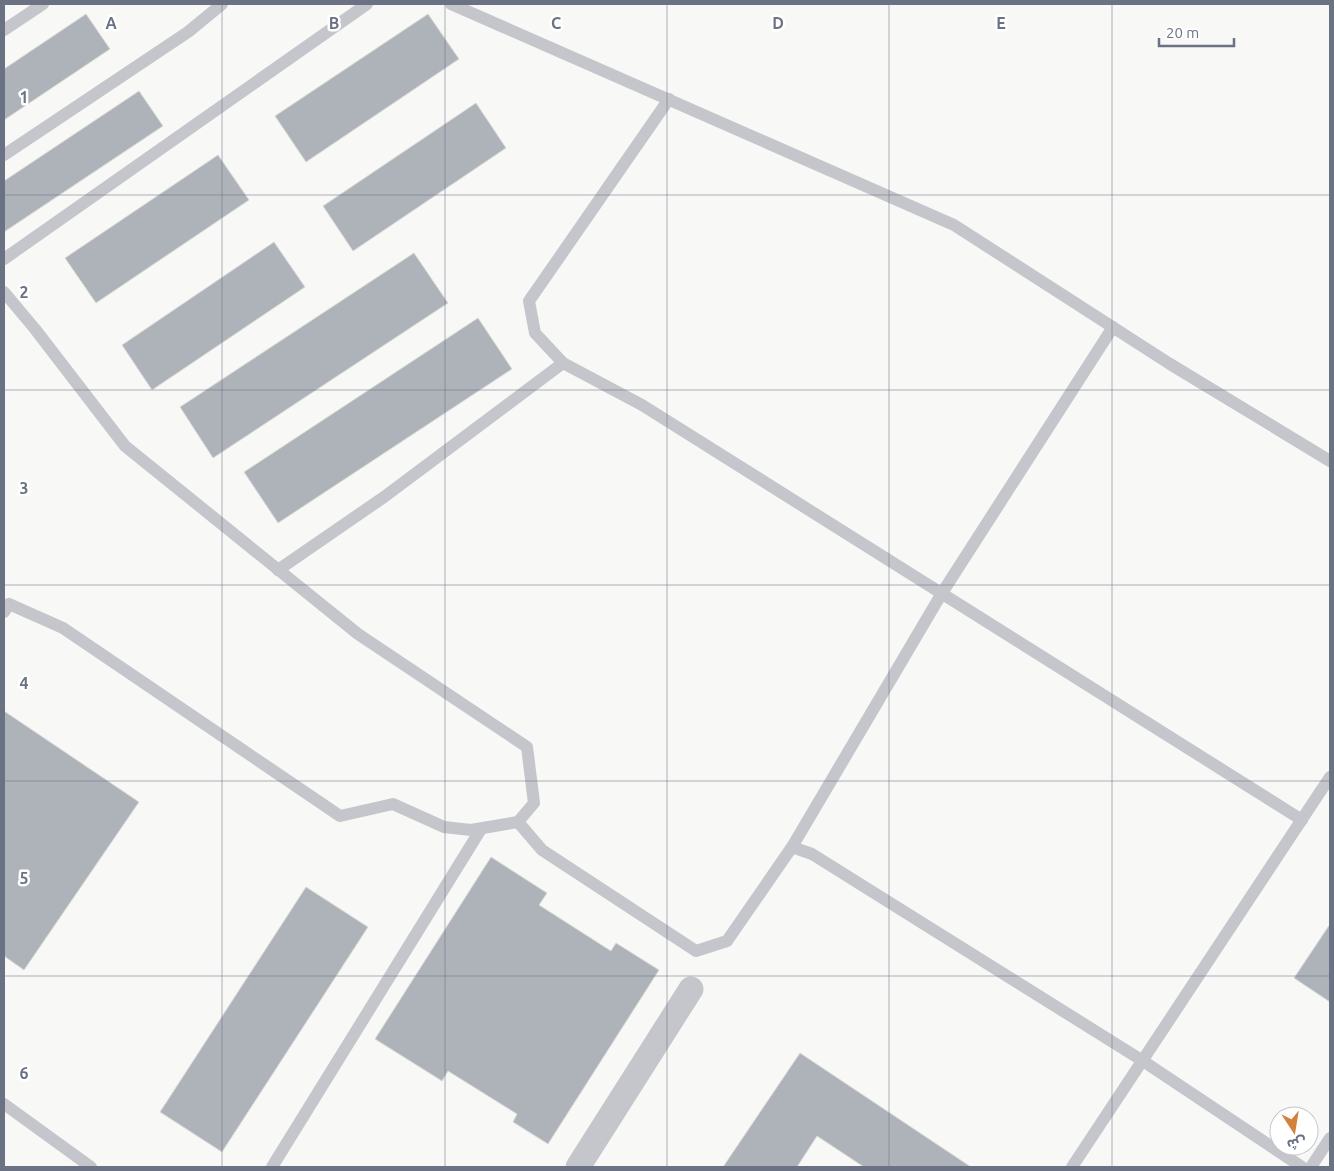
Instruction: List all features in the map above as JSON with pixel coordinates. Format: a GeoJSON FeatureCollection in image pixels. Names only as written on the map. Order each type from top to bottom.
{"type":"FeatureCollection","features":[{"type":"Feature","properties":{"kind":"street"},"geometry":{"type":"LineString","coordinates":[[578,1167],[691,989]]}},
{"type":"Feature","properties":{"kind":"lane"},"geometry":{"type":"LineString","coordinates":[[4,30],[43,4]]}},
{"type":"Feature","properties":{"kind":"lane"},"geometry":{"type":"LineString","coordinates":[[4,155],[188,32],[222,4]]}},
{"type":"Feature","properties":{"kind":"lane"},"geometry":{"type":"LineString","coordinates":[[4,259],[367,4]]}},
{"type":"Feature","properties":{"kind":"lane"},"geometry":{"type":"LineString","coordinates":[[452,4],[954,225],[1113,327],[1330,461]]}},
{"type":"Feature","properties":{"kind":"lane"},"geometry":{"type":"LineString","coordinates":[[669,99],[530,301],[535,333],[563,363],[642,406],[1302,820]]}},
{"type":"Feature","properties":{"kind":"lane"},"geometry":{"type":"LineString","coordinates":[[4,292],[125,446],[358,634],[527,747],[534,803],[518,822],[471,830],[444,827],[393,804],[340,816],[63,628],[9,604],[4,612]]}},
{"type":"Feature","properties":{"kind":"lane"},"geometry":{"type":"LineString","coordinates":[[518,822],[542,850],[696,951],[726,941],[792,847],[942,593],[1113,327]]}},
{"type":"Feature","properties":{"kind":"lane"},"geometry":{"type":"LineString","coordinates":[[278,570],[384,497],[563,363]]}},
{"type":"Feature","properties":{"kind":"lane"},"geometry":{"type":"LineString","coordinates":[[1072,1167],[1330,777]]}},
{"type":"Feature","properties":{"kind":"lane"},"geometry":{"type":"LineString","coordinates":[[272,1167],[481,829]]}},
{"type":"Feature","properties":{"kind":"lane"},"geometry":{"type":"LineString","coordinates":[[792,847],[812,854],[1143,1061],[1302,1167]]}},
{"type":"Feature","properties":{"kind":"lane"},"geometry":{"type":"LineString","coordinates":[[4,1104],[91,1167]]}},
{"type":"Feature","properties":{"kind":"lane"},"geometry":{"type":"LineString","coordinates":[[1311,1167],[1330,1138]]}},
{"type":"Feature","properties":{"kind":"building"},"geometry":{"type":"Polygon","coordinates":[[[86,14],[110,49],[4,120],[4,69],[86,14]]]}},
{"type":"Feature","properties":{"kind":"building"},"geometry":{"type":"Polygon","coordinates":[[[428,14],[459,59],[306,162],[275,116],[428,14]]]}},
{"type":"Feature","properties":{"kind":"building"},"geometry":{"type":"Polygon","coordinates":[[[139,91],[163,126],[4,232],[4,181],[139,91]]]}},
{"type":"Feature","properties":{"kind":"building"},"geometry":{"type":"Polygon","coordinates":[[[476,103],[506,148],[353,251],[323,206],[476,103]]]}},
{"type":"Feature","properties":{"kind":"building"},"geometry":{"type":"Polygon","coordinates":[[[218,155],[249,200],[96,303],[65,258],[218,155]]]}},
{"type":"Feature","properties":{"kind":"building"},"geometry":{"type":"Polygon","coordinates":[[[274,242],[305,287],[152,390],[122,345],[274,242]]]}},
{"type":"Feature","properties":{"kind":"building"},"geometry":{"type":"Polygon","coordinates":[[[414,253],[448,303],[213,458],[180,407],[414,253]]]}},
{"type":"Feature","properties":{"kind":"building"},"geometry":{"type":"Polygon","coordinates":[[[478,318],[512,369],[278,523],[244,472],[478,318]]]}},
{"type":"Feature","properties":{"kind":"building"},"geometry":{"type":"Polygon","coordinates":[[[4,711],[139,802],[24,970],[4,956],[4,711]]]}},
{"type":"Feature","properties":{"kind":"building"},"geometry":{"type":"Polygon","coordinates":[[[491,857],[547,893],[539,905],[611,951],[616,943],[659,970],[548,1144],[513,1122],[517,1114],[448,1071],[442,1081],[375,1039],[491,857]]]}},
{"type":"Feature","properties":{"kind":"building"},"geometry":{"type":"Polygon","coordinates":[[[306,887],[368,927],[222,1152],[160,1112],[306,887]]]}},
{"type":"Feature","properties":{"kind":"building"},"geometry":{"type":"Polygon","coordinates":[[[1330,924],[1330,1002],[1294,978],[1330,924]]]}},
{"type":"Feature","properties":{"kind":"building"},"geometry":{"type":"Polygon","coordinates":[[[800,1053],[971,1167],[864,1167],[817,1136],[797,1167],[723,1167],[800,1053]]]}}]}
